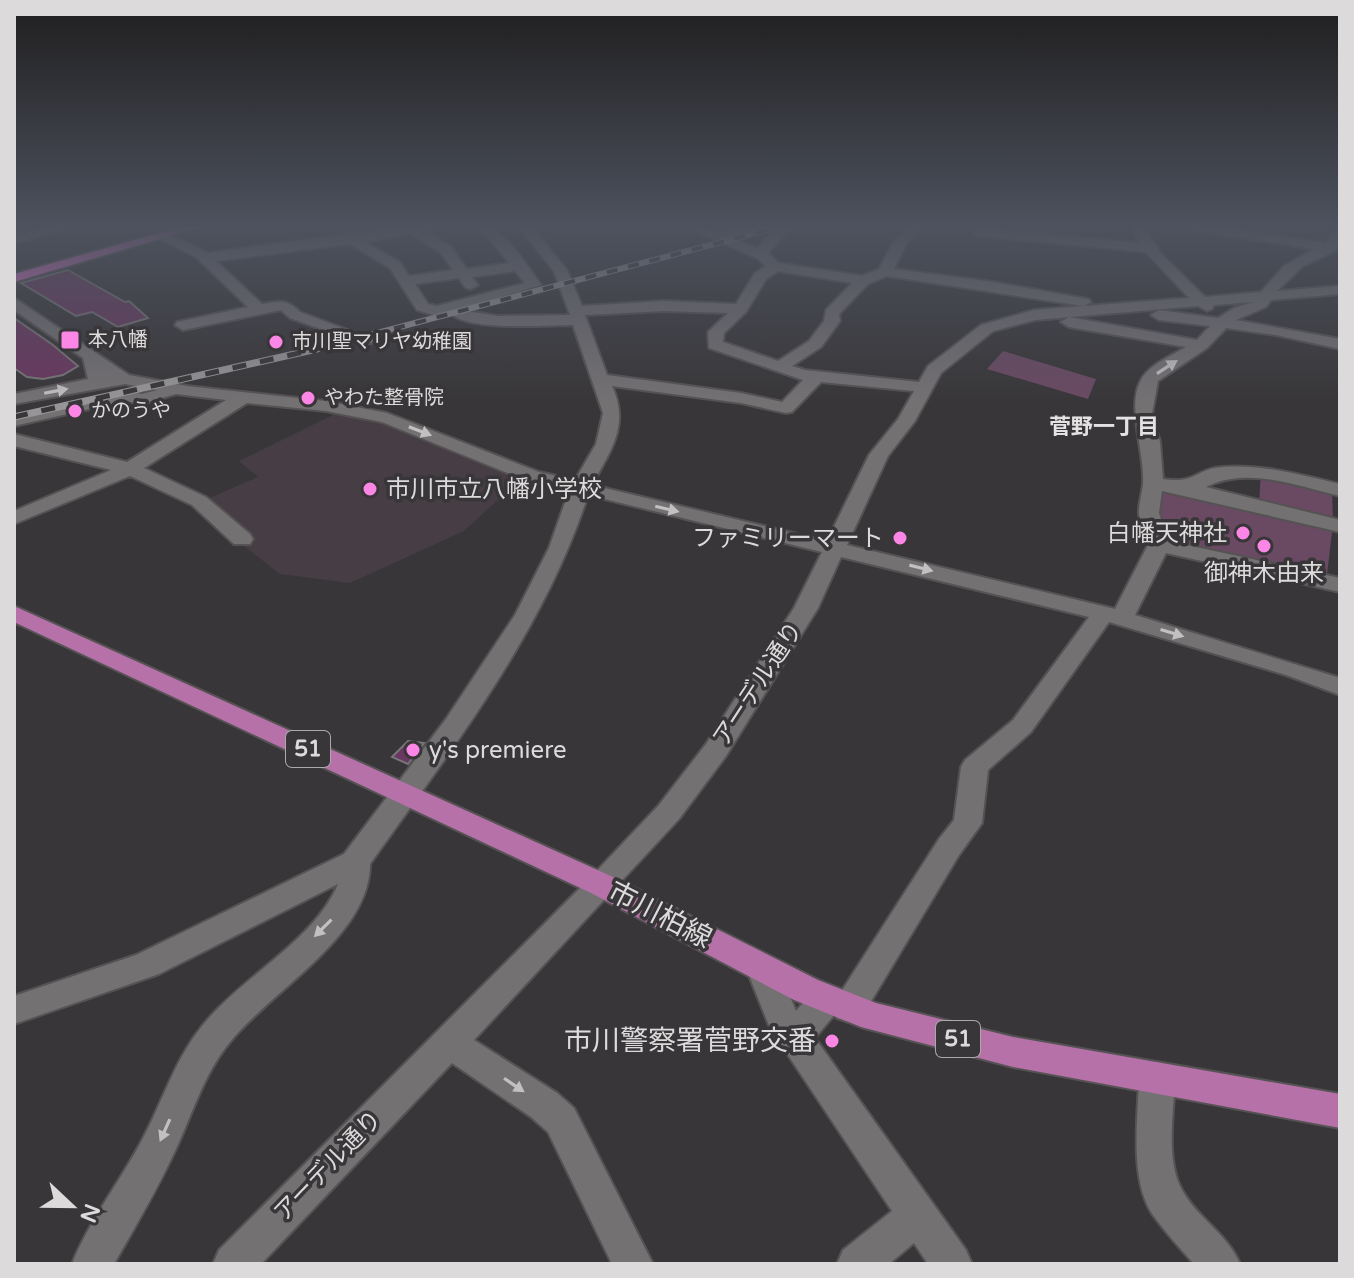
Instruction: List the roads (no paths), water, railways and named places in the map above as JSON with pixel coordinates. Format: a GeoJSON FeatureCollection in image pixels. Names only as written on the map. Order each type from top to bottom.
{"type":"FeatureCollection","features":[{"type":"Feature","properties":{"kind":"main road","name":"市川柏線"},"geometry":{"type":"LineString","coordinates":[[14,613],[602,885],[762,968],[873,1017],[1013,1052],[1340,1111]]}},
{"type":"Feature","properties":{"kind":"street"},"geometry":{"type":"LineString","coordinates":[[232,284],[258,309]]}},
{"type":"Feature","properties":{"kind":"street"},"geometry":{"type":"LineString","coordinates":[[407,284],[422,307],[437,311],[533,284]]}},
{"type":"Feature","properties":{"kind":"street"},"geometry":{"type":"LineString","coordinates":[[470,284],[482,299]]}},
{"type":"Feature","properties":{"kind":"street"},"geometry":{"type":"LineString","coordinates":[[14,1010],[147,965],[355,862],[455,725],[527,615],[560,548],[580,489],[605,444],[612,413],[565,284]]}},
{"type":"Feature","properties":{"kind":"street"},"geometry":{"type":"LineString","coordinates":[[756,284],[741,309],[716,332],[715,345],[780,368],[817,376],[922,387]]}},
{"type":"Feature","properties":{"kind":"street"},"geometry":{"type":"LineString","coordinates":[[780,368],[796,354],[815,344],[832,321],[831,313],[860,284]]}},
{"type":"Feature","properties":{"kind":"street"},"geometry":{"type":"LineString","coordinates":[[975,284],[1122,309],[1276,330],[1340,344]]}},
{"type":"Feature","properties":{"kind":"street"},"geometry":{"type":"LineString","coordinates":[[1185,284],[1223,323]]}},
{"type":"Feature","properties":{"kind":"street"},"geometry":{"type":"LineString","coordinates":[[1159,545],[1149,513],[1153,484],[1151,442],[1143,414],[1145,390],[1150,379],[1161,369],[1201,345],[1239,311],[1261,304],[1273,284]]}},
{"type":"Feature","properties":{"kind":"street","name":"アーデル通り"},"geometry":{"type":"LineString","coordinates":[[233,1264],[602,885],[669,812],[716,750],[806,608],[879,455],[906,421],[922,387],[944,360],[987,328],[1034,315],[1340,290]]}},
{"type":"Feature","properties":{"kind":"street"},"geometry":{"type":"LineString","coordinates":[[14,303],[101,360],[124,379],[180,390],[326,406],[387,418],[495,463],[580,489],[1112,616],[1295,670],[1340,687]]}},
{"type":"Feature","properties":{"kind":"street"},"geometry":{"type":"LineString","coordinates":[[183,325],[286,306],[295,315],[366,340]]}},
{"type":"Feature","properties":{"kind":"street"},"geometry":{"type":"LineString","coordinates":[[461,315],[498,321],[664,306],[741,309]]}},
{"type":"Feature","properties":{"kind":"street"},"geometry":{"type":"LineString","coordinates":[[1034,315],[1201,345]]}},
{"type":"Feature","properties":{"kind":"street"},"geometry":{"type":"LineString","coordinates":[[91,356],[90,363],[98,382]]}},
{"type":"Feature","properties":{"kind":"street"},"geometry":{"type":"LineString","coordinates":[[599,379],[741,398],[786,408],[817,376]]}},
{"type":"Feature","properties":{"kind":"street"},"geometry":{"type":"LineString","coordinates":[[14,399],[124,379]]}},
{"type":"Feature","properties":{"kind":"street"},"geometry":{"type":"LineString","coordinates":[[14,421],[125,396],[142,399],[180,390]]}},
{"type":"Feature","properties":{"kind":"street"},"geometry":{"type":"LineString","coordinates":[[14,518],[130,469],[244,397]]}},
{"type":"Feature","properties":{"kind":"street"},"geometry":{"type":"LineString","coordinates":[[14,440],[130,469],[199,501],[242,539]]}},
{"type":"Feature","properties":{"kind":"street"},"geometry":{"type":"LineString","coordinates":[[1187,489],[1219,473],[1261,472],[1340,490]]}},
{"type":"Feature","properties":{"kind":"street"},"geometry":{"type":"LineString","coordinates":[[1153,484],[1187,489],[1340,526]]}},
{"type":"Feature","properties":{"kind":"street"},"geometry":{"type":"LineString","coordinates":[[1159,545],[1340,585]]}},
{"type":"Feature","properties":{"kind":"street"},"geometry":{"type":"LineString","coordinates":[[795,1037],[838,1003],[968,823],[975,767],[1022,726],[1112,616],[1159,545]]}},
{"type":"Feature","properties":{"kind":"street"},"geometry":{"type":"LineString","coordinates":[[92,1264],[161,1140],[195,1065],[228,1020],[339,913],[354,891],[358,876],[355,862]]}},
{"type":"Feature","properties":{"kind":"street"},"geometry":{"type":"LineString","coordinates":[[762,968],[782,1018],[952,1264]]}},
{"type":"Feature","properties":{"kind":"street"},"geometry":{"type":"LineString","coordinates":[[449,1042],[544,1105],[561,1120],[633,1264]]}},
{"type":"Feature","properties":{"kind":"street"},"geometry":{"type":"LineString","coordinates":[[1157,1078],[1155,1159],[1165,1200],[1220,1264]]}},
{"type":"Feature","properties":{"kind":"street"},"geometry":{"type":"LineString","coordinates":[[857,1264],[918,1215]]}},
{"type":"Feature","properties":{"kind":"railway"},"geometry":{"type":"LineString","coordinates":[[314,350],[564,284]]}},
{"type":"Feature","properties":{"kind":"railway"},"geometry":{"type":"LineString","coordinates":[[14,417],[314,350]]}},
{"type":"Feature","properties":{"kind":"railway"},"geometry":{"type":"LineString","coordinates":[[309,351],[314,350]]}},
{"type":"Feature","properties":{"kind":"place","name":"本八幡"},"geometry":{"type":"Point","coordinates":[70,340]}},
{"type":"Feature","properties":{"kind":"place","name":"市川聖マリヤ幼稚園"},"geometry":{"type":"Point","coordinates":[276,342]}},
{"type":"Feature","properties":{"kind":"place","name":"やわた整骨院"},"geometry":{"type":"Point","coordinates":[308,398]}},
{"type":"Feature","properties":{"kind":"place","name":"かのうや"},"geometry":{"type":"Point","coordinates":[75,411]}},
{"type":"Feature","properties":{"kind":"place","name":"市川市立八幡小学校"},"geometry":{"type":"Point","coordinates":[370,489]}},
{"type":"Feature","properties":{"kind":"place","name":"白幡天神社"},"geometry":{"type":"Point","coordinates":[1243,533]}},
{"type":"Feature","properties":{"kind":"place","name":"ファミリーマート"},"geometry":{"type":"Point","coordinates":[900,538]}},
{"type":"Feature","properties":{"kind":"place","name":"御神木由来"},"geometry":{"type":"Point","coordinates":[1264,546]}},
{"type":"Feature","properties":{"kind":"place","name":"y's premiere"},"geometry":{"type":"Point","coordinates":[413,750]}},
{"type":"Feature","properties":{"kind":"place","name":"市川警察署菅野交番"},"geometry":{"type":"Point","coordinates":[832,1041]}},
{"type":"Feature","properties":{"kind":"district","name":"菅野一丁目"},"geometry":{"type":"Point","coordinates":[1104,427]}}]}
